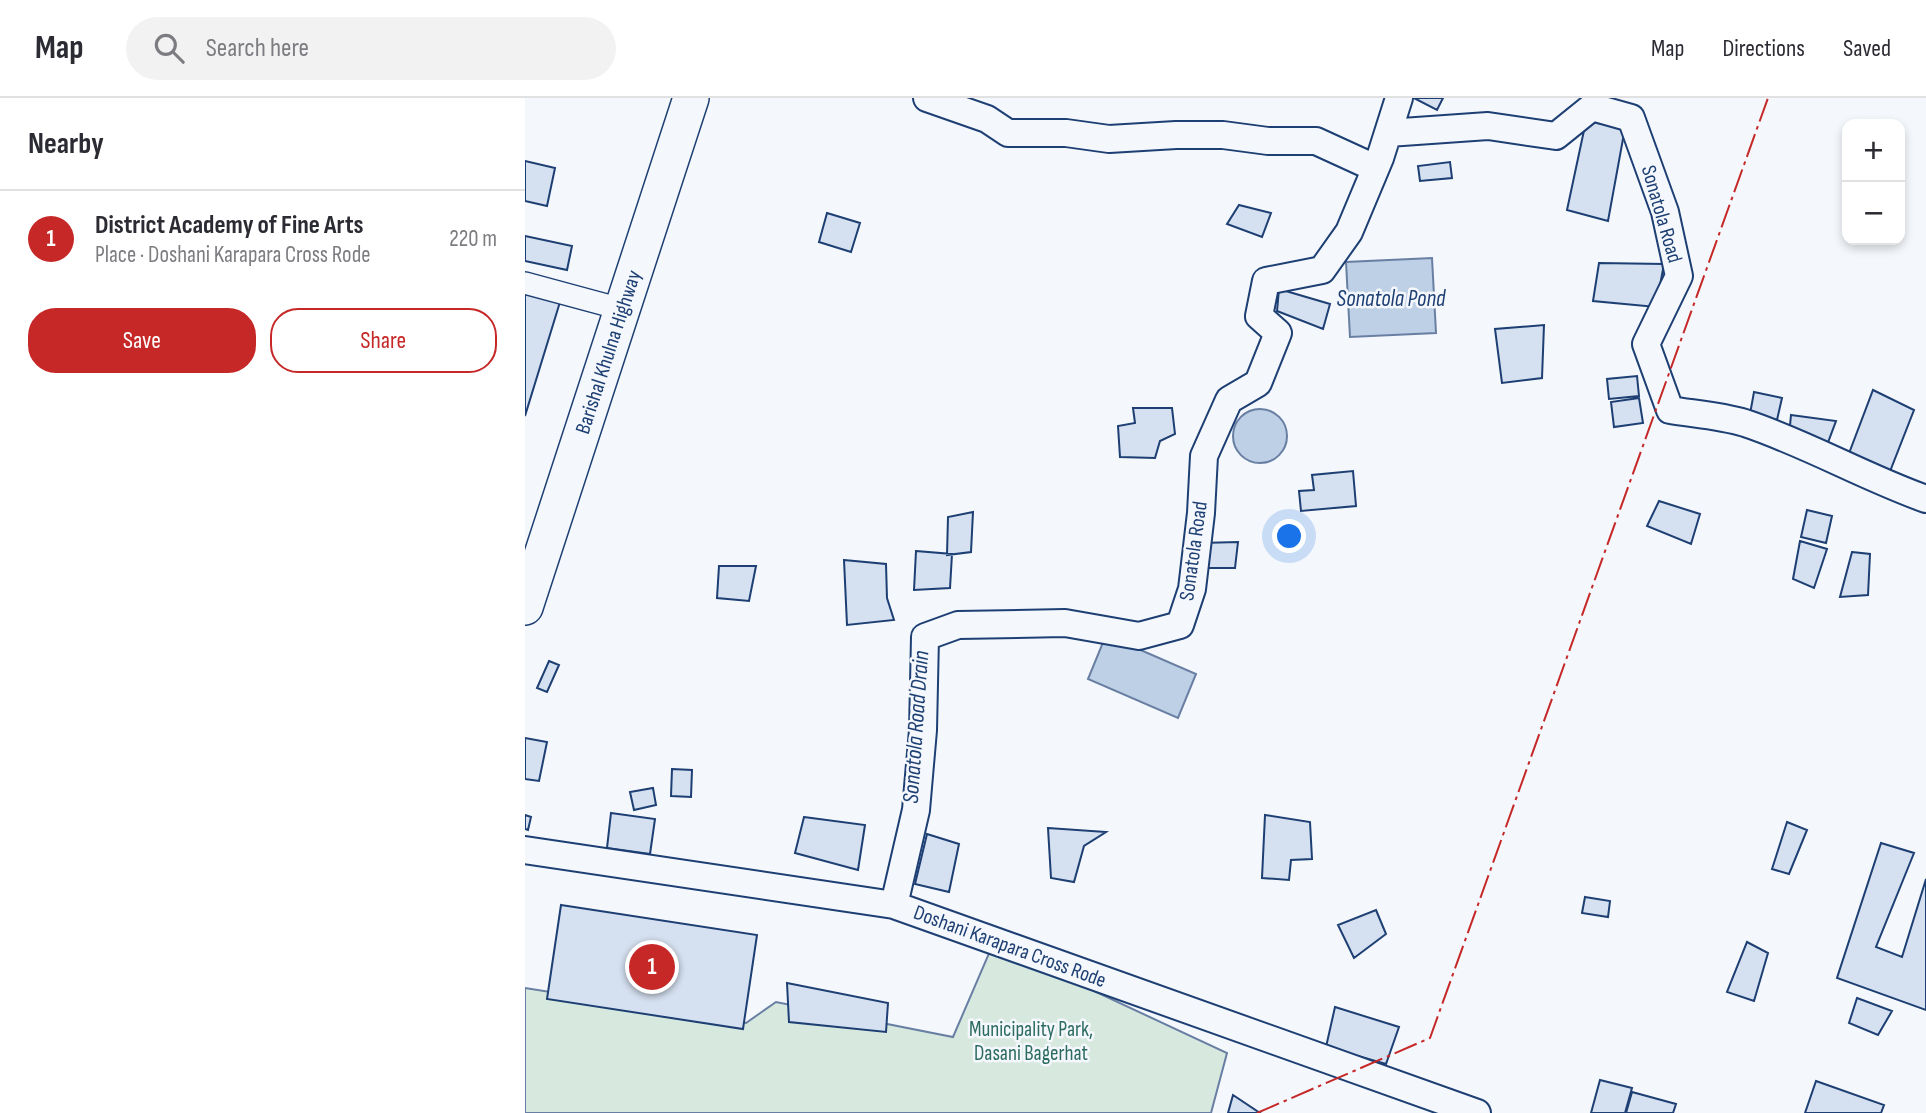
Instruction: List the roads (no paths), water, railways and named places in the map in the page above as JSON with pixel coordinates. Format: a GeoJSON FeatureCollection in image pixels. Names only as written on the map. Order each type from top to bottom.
{"type":"FeatureCollection","features":[{"type":"Feature","properties":{"kind":"highway","name":"Barishal Khulna Highway"},"geometry":{"type":"LineString","coordinates":[[525,607],[691,98]]}},
{"type":"Feature","properties":{"kind":"street"},"geometry":{"type":"LineString","coordinates":[[927,98],[987,119],[1007,133],[1066,133],[1109,139],[1223,135],[1268,141],[1316,141],[1375,168]]}},
{"type":"Feature","properties":{"kind":"street","name":"Sonatola Road"},"geometry":{"type":"LineString","coordinates":[[894,905],[916,810],[925,637],[958,625],[1065,623],[1139,636],[1180,625],[1192,589],[1201,513],[1204,456],[1229,400],[1258,383],[1278,333],[1259,316],[1266,281],[1322,270],[1349,232],[1399,98]]}},
{"type":"Feature","properties":{"kind":"street","name":"Sonatola Road"},"geometry":{"type":"LineString","coordinates":[[1388,133],[1488,126],[1556,136],[1592,107],[1630,118],[1664,212],[1679,276],[1646,344],[1670,410],[1743,422],[1926,499]]}},
{"type":"Feature","properties":{"kind":"street"},"geometry":{"type":"LineString","coordinates":[[525,284],[621,309]]}},
{"type":"Feature","properties":{"kind":"street","name":"Doshani Karapara Cross Rode"},"geometry":{"type":"LineString","coordinates":[[525,850],[894,905],[1477,1113]]}},
{"type":"Feature","properties":{"kind":"water","name":"Sonatola Pond"},"geometry":{"type":"Polygon","coordinates":[[[1432,258],[1436,333],[1350,337],[1346,262],[1432,258]]]}},
{"type":"Feature","properties":{"kind":"water"},"geometry":{"type":"Polygon","coordinates":[[[1260,409],[1279,417],[1287,436],[1279,455],[1260,463],[1241,455],[1233,436],[1241,417],[1260,409]]]}},
{"type":"Feature","properties":{"kind":"water"},"geometry":{"type":"Polygon","coordinates":[[[1106,635],[1196,674],[1178,718],[1088,679],[1106,635]]]}},
{"type":"Feature","properties":{"kind":"place","name":"District Academy of Fine Arts"},"geometry":{"type":"Point","coordinates":[652,967]}},
{"type":"Feature","properties":{"kind":"water label","name":"Sonatola Road Drain"},"geometry":{"type":"Point","coordinates":[915,727]}},
{"type":"Feature","properties":{"kind":"park label","name":"Municipality Park, Dasani Bagerhat"},"geometry":{"type":"Point","coordinates":[1031,1041]}}]}
